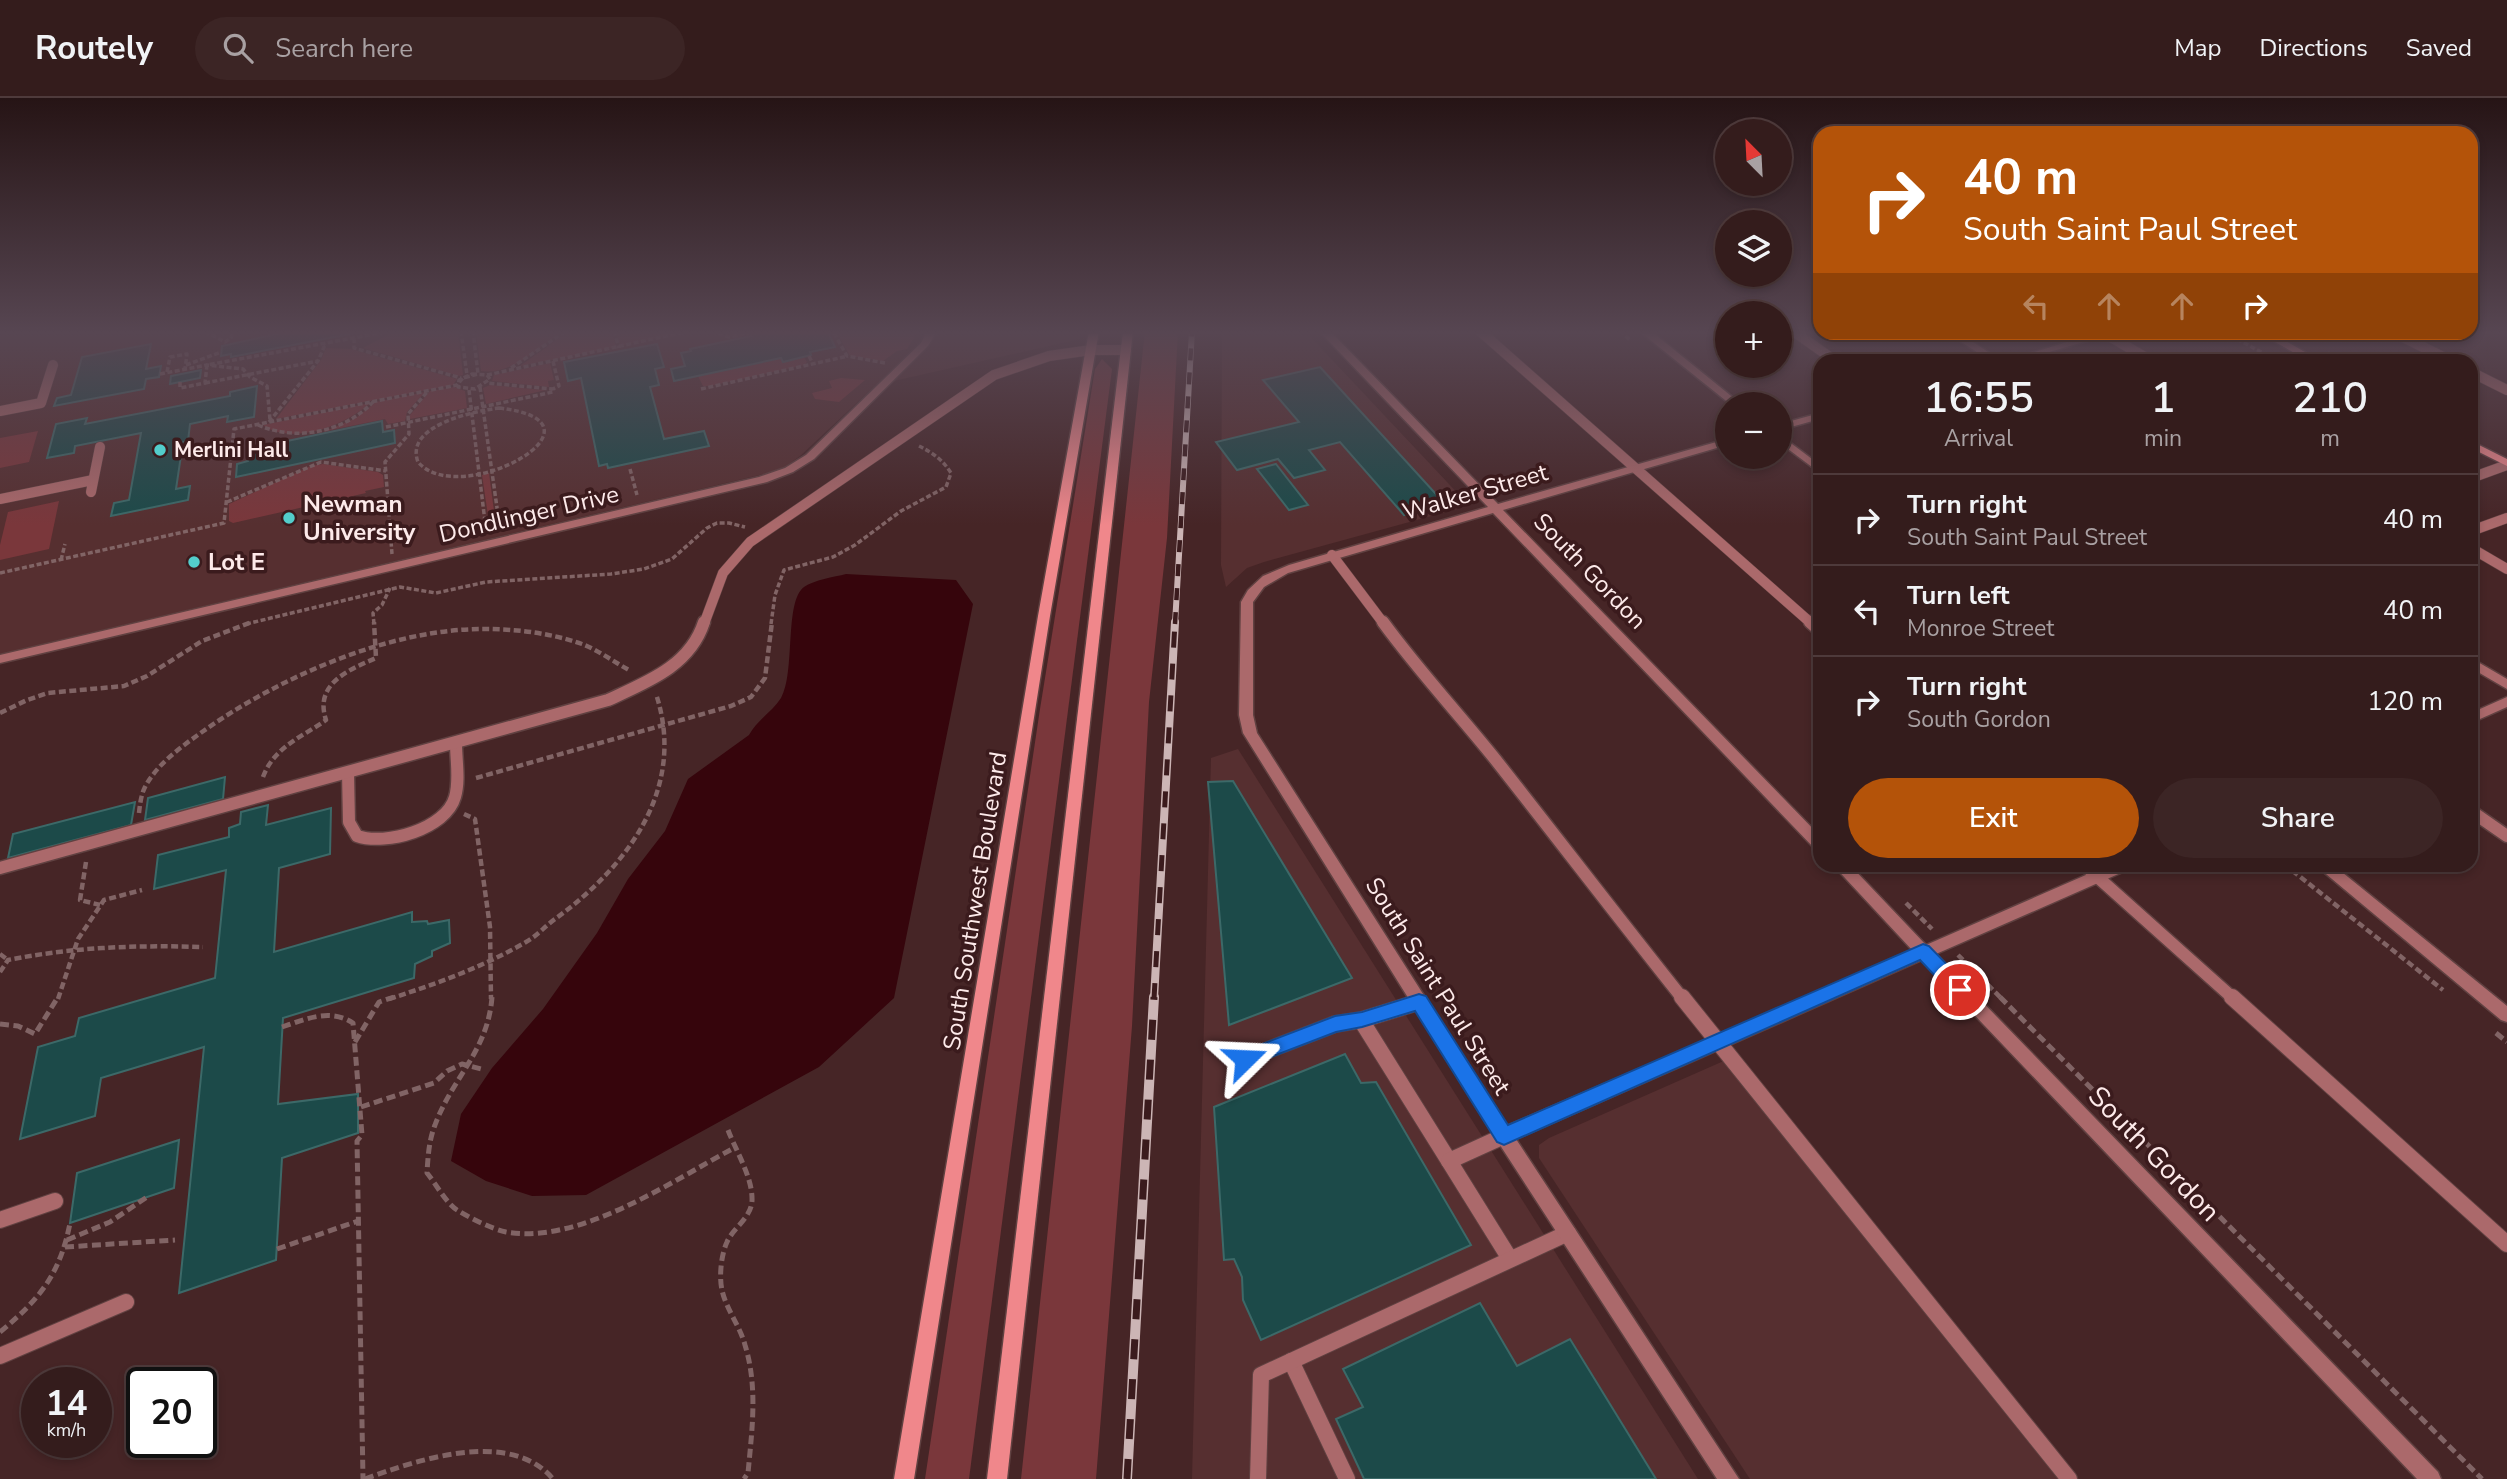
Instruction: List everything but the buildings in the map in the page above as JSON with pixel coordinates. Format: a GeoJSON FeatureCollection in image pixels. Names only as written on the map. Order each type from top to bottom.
{"type":"FeatureCollection","features":[{"type":"Feature","properties":{"kind":"main road","name":"South Southwest Boulevard"},"geometry":{"type":"LineString","coordinates":[[904,1479],[1044,616],[1083,395]]}},
{"type":"Feature","properties":{"kind":"main road"},"geometry":{"type":"LineString","coordinates":[[997,1479],[1121,395]]}},
{"type":"Feature","properties":{"kind":"main road"},"geometry":{"type":"LineString","coordinates":[[2478,448],[2507,464]]}},
{"type":"Feature","properties":{"kind":"street","name":"Dondlinger Drive"},"geometry":{"type":"LineString","coordinates":[[0,659],[487,545],[501,535],[763,480],[789,470],[810,457],[873,395]]}},
{"type":"Feature","properties":{"kind":"street","name":"South Gordon"},"geometry":{"type":"LineString","coordinates":[[1386,395],[1813,838]]}},
{"type":"Feature","properties":{"kind":"street"},"geometry":{"type":"LineString","coordinates":[[1792,424],[1813,418]]}},
{"type":"Feature","properties":{"kind":"street","name":"Walker Street"},"geometry":{"type":"LineString","coordinates":[[1247,602],[1254,587],[1268,577],[1332,555],[1715,445]]}},
{"type":"Feature","properties":{"kind":"street"},"geometry":{"type":"LineString","coordinates":[[1792,448],[1813,464]]}},
{"type":"Feature","properties":{"kind":"street","name":"South Saint Paul Street"},"geometry":{"type":"LineString","coordinates":[[1247,602],[1246,715],[1250,733],[1504,1136],[1729,1479]]}},
{"type":"Feature","properties":{"kind":"street"},"geometry":{"type":"LineString","coordinates":[[2478,666],[2507,685]]}},
{"type":"Feature","properties":{"kind":"street"},"geometry":{"type":"LineString","coordinates":[[2478,715],[2507,702]]}},
{"type":"Feature","properties":{"kind":"street","name":"South Gordon"},"geometry":{"type":"LineString","coordinates":[[1847,872],[2431,1479]]}},
{"type":"Feature","properties":{"kind":"street"},"geometry":{"type":"LineString","coordinates":[[1504,1136],[2109,872]]}},
{"type":"Feature","properties":{"kind":"street"},"geometry":{"type":"LineString","coordinates":[[2331,872],[2507,1015]]}},
{"type":"Feature","properties":{"kind":"lane"},"geometry":{"type":"LineString","coordinates":[[0,411],[41,403],[43,395]]}},
{"type":"Feature","properties":{"kind":"lane"},"geometry":{"type":"LineString","coordinates":[[0,868],[600,704],[646,682],[680,661],[697,640],[718,579],[727,564],[763,533],[965,395]]}},
{"type":"Feature","properties":{"kind":"lane"},"geometry":{"type":"LineString","coordinates":[[1553,395],[1813,625]]}},
{"type":"Feature","properties":{"kind":"lane"},"geometry":{"type":"LineString","coordinates":[[90,492],[100,447]]}},
{"type":"Feature","properties":{"kind":"lane"},"geometry":{"type":"LineString","coordinates":[[2478,475],[2507,464]]}},
{"type":"Feature","properties":{"kind":"lane"},"geometry":{"type":"LineString","coordinates":[[0,499],[93,480]]}},
{"type":"Feature","properties":{"kind":"lane"},"geometry":{"type":"LineString","coordinates":[[2478,528],[2507,517]]}},
{"type":"Feature","properties":{"kind":"lane"},"geometry":{"type":"LineString","coordinates":[[2478,552],[2507,569]]}},
{"type":"Feature","properties":{"kind":"lane"},"geometry":{"type":"LineString","coordinates":[[1332,555],[1414,664],[1494,758],[1554,838],[2069,1479]]}},
{"type":"Feature","properties":{"kind":"lane"},"geometry":{"type":"LineString","coordinates":[[348,773],[350,828],[357,835],[372,840],[388,840],[418,832],[440,819],[453,804],[457,793],[456,743]]}},
{"type":"Feature","properties":{"kind":"lane"},"geometry":{"type":"LineString","coordinates":[[2478,816],[2507,836]]}},
{"type":"Feature","properties":{"kind":"lane"},"geometry":{"type":"LineString","coordinates":[[2092,872],[2507,1244]]}},
{"type":"Feature","properties":{"kind":"lane"},"geometry":{"type":"LineString","coordinates":[[1245,1059],[1335,1024],[1362,1020],[1419,1002]]}},
{"type":"Feature","properties":{"kind":"lane"},"geometry":{"type":"LineString","coordinates":[[1362,1020],[1510,1259]]}},
{"type":"Feature","properties":{"kind":"lane"},"geometry":{"type":"LineString","coordinates":[[1449,1161],[1504,1136]]}},
{"type":"Feature","properties":{"kind":"lane"},"geometry":{"type":"LineString","coordinates":[[0,1220],[55,1200]]}},
{"type":"Feature","properties":{"kind":"lane"},"geometry":{"type":"LineString","coordinates":[[1258,1479],[1261,1376],[1568,1233]]}},
{"type":"Feature","properties":{"kind":"lane"},"geometry":{"type":"LineString","coordinates":[[0,1356],[126,1302]]}},
{"type":"Feature","properties":{"kind":"lane"},"geometry":{"type":"LineString","coordinates":[[1291,1362],[1347,1479]]}},
{"type":"Feature","properties":{"kind":"path"},"geometry":{"type":"LineString","coordinates":[[268,395],[269,421]]}},
{"type":"Feature","properties":{"kind":"path"},"geometry":{"type":"LineString","coordinates":[[269,421],[290,395]]}},
{"type":"Feature","properties":{"kind":"path"},"geometry":{"type":"LineString","coordinates":[[0,573],[224,523],[234,429],[402,395]]}},
{"type":"Feature","properties":{"kind":"path"},"geometry":{"type":"LineString","coordinates":[[254,784],[263,778],[266,766],[276,754],[326,720],[322,708],[326,688],[348,670],[376,659],[373,613],[382,605],[390,589],[387,575],[393,562],[387,458],[409,434],[408,422],[412,408],[424,395]]}},
{"type":"Feature","properties":{"kind":"path"},"geometry":{"type":"LineString","coordinates":[[470,395],[487,545]]}},
{"type":"Feature","properties":{"kind":"path"},"geometry":{"type":"LineString","coordinates":[[481,395],[501,535]]}},
{"type":"Feature","properties":{"kind":"path"},"geometry":{"type":"LineString","coordinates":[[386,427],[538,395]]}},
{"type":"Feature","properties":{"kind":"path"},"geometry":{"type":"LineString","coordinates":[[257,425],[271,432],[297,434],[320,431],[354,417],[374,401]]}},
{"type":"Feature","properties":{"kind":"path"},"geometry":{"type":"LineString","coordinates":[[471,411],[440,425],[426,435],[418,445],[415,456],[419,465],[430,472],[446,476],[492,471],[527,456],[540,444],[546,433],[544,422],[534,414],[519,410],[483,408]]}},
{"type":"Feature","properties":{"kind":"path"},"geometry":{"type":"LineString","coordinates":[[476,778],[731,706],[751,697],[765,678],[775,595],[784,570],[833,557],[855,545],[901,511],[946,487],[951,472],[940,456],[902,439]]}},
{"type":"Feature","properties":{"kind":"path"},"geometry":{"type":"LineString","coordinates":[[227,502],[321,462],[386,471]]}},
{"type":"Feature","properties":{"kind":"path"},"geometry":{"type":"LineString","coordinates":[[625,499],[638,496],[630,469]]}},
{"type":"Feature","properties":{"kind":"path"},"geometry":{"type":"LineString","coordinates":[[0,713],[25,700],[52,692],[107,690],[125,686],[150,675],[210,638],[242,626],[390,589],[412,586],[434,593],[470,584],[632,571],[668,563],[677,557],[703,528],[711,524],[730,521],[763,533]]}},
{"type":"Feature","properties":{"kind":"path"},"geometry":{"type":"LineString","coordinates":[[501,535],[512,526]]}},
{"type":"Feature","properties":{"kind":"path"},"geometry":{"type":"LineString","coordinates":[[61,559],[65,544]]}},
{"type":"Feature","properties":{"kind":"path"},"geometry":{"type":"LineString","coordinates":[[135,831],[145,786],[186,744],[232,712],[287,681],[375,646],[431,633],[507,629],[534,632],[568,639],[615,659],[653,688],[664,711],[665,768],[635,836],[613,869],[589,894],[527,942],[423,988],[379,1002],[355,1042]]}},
{"type":"Feature","properties":{"kind":"path"},"geometry":{"type":"LineString","coordinates":[[474,786],[476,768]]}},
{"type":"Feature","properties":{"kind":"path"},"geometry":{"type":"LineString","coordinates":[[469,806],[464,814],[475,819],[492,958],[491,1003],[487,1030],[431,1134],[427,1172],[455,1209],[505,1232],[540,1233],[582,1224],[631,1203],[734,1148]]}},
{"type":"Feature","properties":{"kind":"path"},"geometry":{"type":"LineString","coordinates":[[82,856],[87,857],[80,900],[100,905]]}},
{"type":"Feature","properties":{"kind":"path"},"geometry":{"type":"LineString","coordinates":[[2294,872],[2444,992]]}},
{"type":"Feature","properties":{"kind":"path"},"geometry":{"type":"LineString","coordinates":[[0,1024],[18,1026],[35,1034],[56,1004],[74,948],[88,921],[104,900],[142,890]]}},
{"type":"Feature","properties":{"kind":"path"},"geometry":{"type":"LineString","coordinates":[[1898,895],[2482,1479]]}},
{"type":"Feature","properties":{"kind":"path"},"geometry":{"type":"LineString","coordinates":[[0,972],[8,960],[74,948],[164,945],[203,947]]}},
{"type":"Feature","properties":{"kind":"path"},"geometry":{"type":"LineString","coordinates":[[0,954],[8,960]]}},
{"type":"Feature","properties":{"kind":"path"},"geometry":{"type":"LineString","coordinates":[[282,1027],[324,1015],[343,1015],[353,1023],[362,1135],[356,1141],[364,1479],[410,1462],[482,1453],[519,1457],[536,1462],[553,1479]]}},
{"type":"Feature","properties":{"kind":"path"},"geometry":{"type":"LineString","coordinates":[[2486,1025],[2507,1042]]}},
{"type":"Feature","properties":{"kind":"path"},"geometry":{"type":"LineString","coordinates":[[361,1107],[434,1083],[447,1071],[462,1064],[485,1070]]}},
{"type":"Feature","properties":{"kind":"path"},"geometry":{"type":"LineString","coordinates":[[728,1130],[748,1181],[752,1202],[748,1214],[727,1242],[721,1272],[722,1292],[746,1344],[753,1389],[752,1437],[744,1479]]}},
{"type":"Feature","properties":{"kind":"path"},"geometry":{"type":"LineString","coordinates":[[66,1243],[110,1222],[147,1197]]}},
{"type":"Feature","properties":{"kind":"path"},"geometry":{"type":"LineString","coordinates":[[277,1249],[358,1221]]}},
{"type":"Feature","properties":{"kind":"path"},"geometry":{"type":"LineString","coordinates":[[0,1332],[13,1322],[53,1275],[66,1243],[70,1223]]}},
{"type":"Feature","properties":{"kind":"path"},"geometry":{"type":"LineString","coordinates":[[66,1243],[175,1240]]}},
{"type":"Feature","properties":{"kind":"shaded area","name":"Newman University"},"geometry":{"type":"Polygon","coordinates":[[[0,395],[865,395],[800,456],[785,467],[764,474],[0,654],[0,395]]]}},
{"type":"Feature","properties":{"kind":"shaded area"},"geometry":{"type":"Polygon","coordinates":[[[294,395],[399,395],[276,419],[294,395]]]}},
{"type":"Feature","properties":{"kind":"shaded area"},"geometry":{"type":"Polygon","coordinates":[[[422,395],[407,412],[405,421],[388,424],[385,419],[326,431],[356,418],[376,402],[422,395]]]}},
{"type":"Feature","properties":{"kind":"shaded area"},"geometry":{"type":"Polygon","coordinates":[[[426,395],[466,395],[467,408],[410,419],[410,415],[426,395]]]}},
{"type":"Feature","properties":{"kind":"shaded area"},"geometry":{"type":"Polygon","coordinates":[[[484,395],[523,395],[486,404],[484,395]]]}},
{"type":"Feature","properties":{"kind":"shaded area"},"geometry":{"type":"Polygon","coordinates":[[[813,395],[847,395],[839,402],[815,399],[813,395]]]}},
{"type":"Feature","properties":{"kind":"shaded area"},"geometry":{"type":"Polygon","coordinates":[[[1091,395],[1109,395],[969,1479],[925,1479],[1040,709],[1091,395]]]}},
{"type":"Feature","properties":{"kind":"shaded area"},"geometry":{"type":"Polygon","coordinates":[[[1138,395],[1175,395],[1167,538],[1149,702],[1132,1026],[1096,1479],[1021,1479],[1138,395]]]}},
{"type":"Feature","properties":{"kind":"shaded area"},"geometry":{"type":"Polygon","coordinates":[[[1222,395],[1366,395],[1463,499],[1457,509],[1247,568],[1226,587],[1221,565],[1222,395]]]}},
{"type":"Feature","properties":{"kind":"shaded area"},"geometry":{"type":"Polygon","coordinates":[[[370,403],[348,419],[318,430],[288,434],[263,425],[370,403]]]}},
{"type":"Feature","properties":{"kind":"shaded area"},"geometry":{"type":"Polygon","coordinates":[[[38,431],[29,462],[0,468],[0,438],[38,431]]]}},
{"type":"Feature","properties":{"kind":"shaded area"},"geometry":{"type":"Polygon","coordinates":[[[323,464],[378,472],[383,475],[384,487],[233,523],[229,521],[229,504],[311,466],[323,464]]]}},
{"type":"Feature","properties":{"kind":"shaded area"},"geometry":{"type":"Polygon","coordinates":[[[489,473],[496,526],[490,529],[482,475],[489,473]]]}},
{"type":"Feature","properties":{"kind":"shaded area"},"geometry":{"type":"Polygon","coordinates":[[[59,501],[49,549],[0,560],[0,545],[8,512],[59,501]]]}},
{"type":"Feature","properties":{"kind":"shaded area"},"geometry":{"type":"Polygon","coordinates":[[[846,574],[956,580],[973,604],[894,998],[819,1067],[586,1195],[532,1196],[486,1181],[451,1161],[461,1114],[492,1068],[543,1009],[597,933],[628,879],[665,831],[688,779],[749,735],[781,698],[788,672],[792,622],[798,595],[808,585],[846,574]]]}},
{"type":"Feature","properties":{"kind":"shaded area"},"geometry":{"type":"Polygon","coordinates":[[[1238,749],[1698,1479],[1192,1479],[1211,758],[1238,749]]]}},
{"type":"Feature","properties":{"kind":"shaded area"},"geometry":{"type":"Polygon","coordinates":[[[1735,1056],[2079,1479],[1750,1479],[1539,1158],[1539,1145],[1549,1138],[1735,1056]]]}},
{"type":"Feature","properties":{"kind":"railway"},"geometry":{"type":"LineString","coordinates":[[1175,624],[1188,395]]}},
{"type":"Feature","properties":{"kind":"railway"},"geometry":{"type":"LineString","coordinates":[[1154,999],[1175,622]]}},
{"type":"Feature","properties":{"kind":"railway"},"geometry":{"type":"LineString","coordinates":[[1127,1479],[1154,997]]}},
{"type":"Feature","properties":{"kind":"place","name":"Merlini Hall"},"geometry":{"type":"Point","coordinates":[160,450]}},
{"type":"Feature","properties":{"kind":"place","name":"Newman University"},"geometry":{"type":"Point","coordinates":[289,518]}},
{"type":"Feature","properties":{"kind":"place","name":"Lot E"},"geometry":{"type":"Point","coordinates":[194,562]}},
{"type":"Feature","properties":{"kind":"route"},"geometry":{"type":"LineString","coordinates":[[1245,1059],[1335,1024],[1362,1020],[1419,1002],[1504,1136],[1923,951],[1960,990]]}}]}
